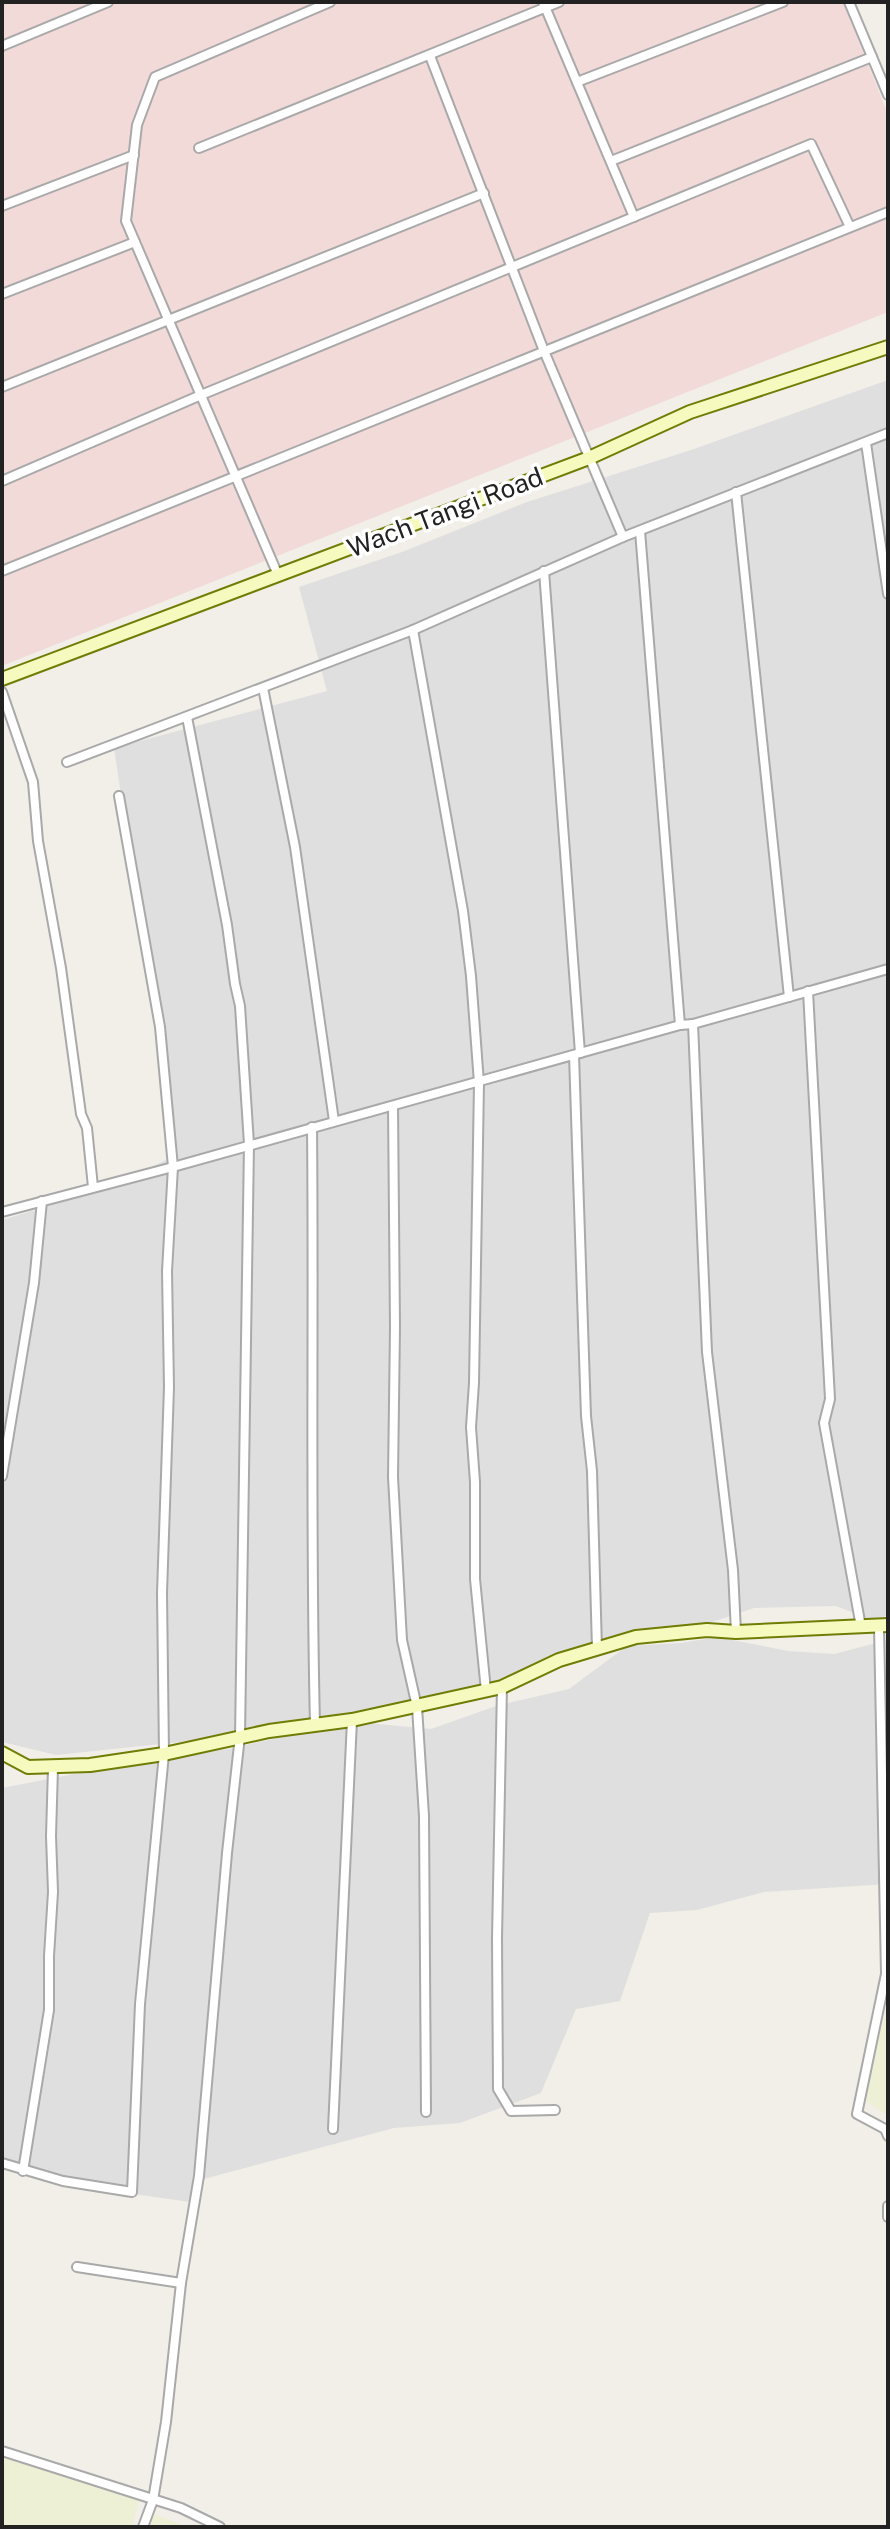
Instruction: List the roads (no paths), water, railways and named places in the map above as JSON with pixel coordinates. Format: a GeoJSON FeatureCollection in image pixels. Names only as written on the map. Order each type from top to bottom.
{"type":"FeatureCollection","features":[{"type":"Feature","properties":{"kind":"main road","name":"Wach Tangi Road"},"geometry":{"type":"LineString","coordinates":[[2,679],[589,458],[690,412],[888,347]]}},
{"type":"Feature","properties":{"kind":"main road"},"geometry":{"type":"LineString","coordinates":[[2,1753],[28,1767],[53,1768],[164,1754],[240,1736],[352,1720],[502,1687],[559,1660],[636,1637],[707,1630],[736,1632],[884,1626]]}},
{"type":"Feature","properties":{"kind":"street"},"geometry":{"type":"LineString","coordinates":[[2,46],[108,2]]}},
{"type":"Feature","properties":{"kind":"street"},"geometry":{"type":"LineString","coordinates":[[278,575],[126,221],[137,125],[155,77],[330,2]]}},
{"type":"Feature","properties":{"kind":"street"},"geometry":{"type":"LineString","coordinates":[[199,148],[430,56],[544,5],[559,2]]}},
{"type":"Feature","properties":{"kind":"street"},"geometry":{"type":"LineString","coordinates":[[577,82],[783,2]]}},
{"type":"Feature","properties":{"kind":"street"},"geometry":{"type":"LineString","coordinates":[[849,2],[888,95]]}},
{"type":"Feature","properties":{"kind":"street"},"geometry":{"type":"LineString","coordinates":[[544,5],[634,217]]}},
{"type":"Feature","properties":{"kind":"street"},"geometry":{"type":"LineString","coordinates":[[430,56],[544,351],[623,537]]}},
{"type":"Feature","properties":{"kind":"street"},"geometry":{"type":"LineString","coordinates":[[611,161],[872,57]]}},
{"type":"Feature","properties":{"kind":"street"},"geometry":{"type":"LineString","coordinates":[[2,481],[201,395],[811,144],[850,227]]}},
{"type":"Feature","properties":{"kind":"street"},"geometry":{"type":"LineString","coordinates":[[2,206],[134,155]]}},
{"type":"Feature","properties":{"kind":"street"},"geometry":{"type":"LineString","coordinates":[[2,387],[484,193]]}},
{"type":"Feature","properties":{"kind":"street"},"geometry":{"type":"LineString","coordinates":[[2,571],[888,212]]}},
{"type":"Feature","properties":{"kind":"street"},"geometry":{"type":"LineString","coordinates":[[2,294],[135,242]]}},
{"type":"Feature","properties":{"kind":"street"},"geometry":{"type":"LineString","coordinates":[[67,762],[413,630],[623,537],[888,433]]}},
{"type":"Feature","properties":{"kind":"street"},"geometry":{"type":"LineString","coordinates":[[866,443],[888,594]]}},
{"type":"Feature","properties":{"kind":"street"},"geometry":{"type":"LineString","coordinates":[[736,492],[789,997]]}},
{"type":"Feature","properties":{"kind":"street"},"geometry":{"type":"LineString","coordinates":[[640,531],[680,1025]]}},
{"type":"Feature","properties":{"kind":"street"},"geometry":{"type":"LineString","coordinates":[[544,571],[577,1054],[586,1416],[592,1471],[597,1649]]}},
{"type":"Feature","properties":{"kind":"street"},"geometry":{"type":"LineString","coordinates":[[413,630],[463,911],[479,1083],[471,1427],[475,1482],[475,1579],[486,1691]]}},
{"type":"Feature","properties":{"kind":"street"},"geometry":{"type":"LineString","coordinates":[[263,688],[295,847],[334,1121]]}},
{"type":"Feature","properties":{"kind":"street"},"geometry":{"type":"LineString","coordinates":[[2,692],[33,782],[38,841],[61,968],[78,1101],[87,1128],[93,1187]]}},
{"type":"Feature","properties":{"kind":"street"},"geometry":{"type":"LineString","coordinates":[[143,2527],[153,2500],[166,2422],[181,2283],[199,2176],[240,1736],[249,1144],[240,1006],[187,717]]}},
{"type":"Feature","properties":{"kind":"street"},"geometry":{"type":"LineString","coordinates":[[2,2163],[63,2181],[132,2192],[140,2004],[164,1754],[162,1593],[169,1387],[167,1271],[173,1167],[160,1027],[119,796]]}},
{"type":"Feature","properties":{"kind":"street"},"geometry":{"type":"LineString","coordinates":[[2,1212],[888,969]]}},
{"type":"Feature","properties":{"kind":"street"},"geometry":{"type":"LineString","coordinates":[[808,991],[830,1399],[824,1423],[861,1627]]}},
{"type":"Feature","properties":{"kind":"street"},"geometry":{"type":"LineString","coordinates":[[693,1024],[707,1352],[733,1570],[736,1632]]}},
{"type":"Feature","properties":{"kind":"street"},"geometry":{"type":"LineString","coordinates":[[393,1106],[393,1477],[402,1640],[417,1707],[424,1816],[426,2112]]}},
{"type":"Feature","properties":{"kind":"street"},"geometry":{"type":"LineString","coordinates":[[312,1127],[314,1386],[311,1465],[315,1724]]}},
{"type":"Feature","properties":{"kind":"street"},"geometry":{"type":"LineString","coordinates":[[2,1476],[34,1283],[42,1201]]}},
{"type":"Feature","properties":{"kind":"street"},"geometry":{"type":"LineString","coordinates":[[884,1626],[886,1974],[857,2114],[885,2129],[888,2136]]}},
{"type":"Feature","properties":{"kind":"street"},"geometry":{"type":"LineString","coordinates":[[502,1687],[497,1938],[498,2089],[511,2111],[555,2110]]}},
{"type":"Feature","properties":{"kind":"street"},"geometry":{"type":"LineString","coordinates":[[333,2129],[352,1720]]}},
{"type":"Feature","properties":{"kind":"street"},"geometry":{"type":"LineString","coordinates":[[23,2171],[49,2010],[53,1768]]}},
{"type":"Feature","properties":{"kind":"street"},"geometry":{"type":"LineString","coordinates":[[888,2206],[888,2217]]}},
{"type":"Feature","properties":{"kind":"street"},"geometry":{"type":"LineString","coordinates":[[77,2267],[181,2283]]}},
{"type":"Feature","properties":{"kind":"street"},"geometry":{"type":"LineString","coordinates":[[2,2451],[181,2508],[220,2527]]}}]}
